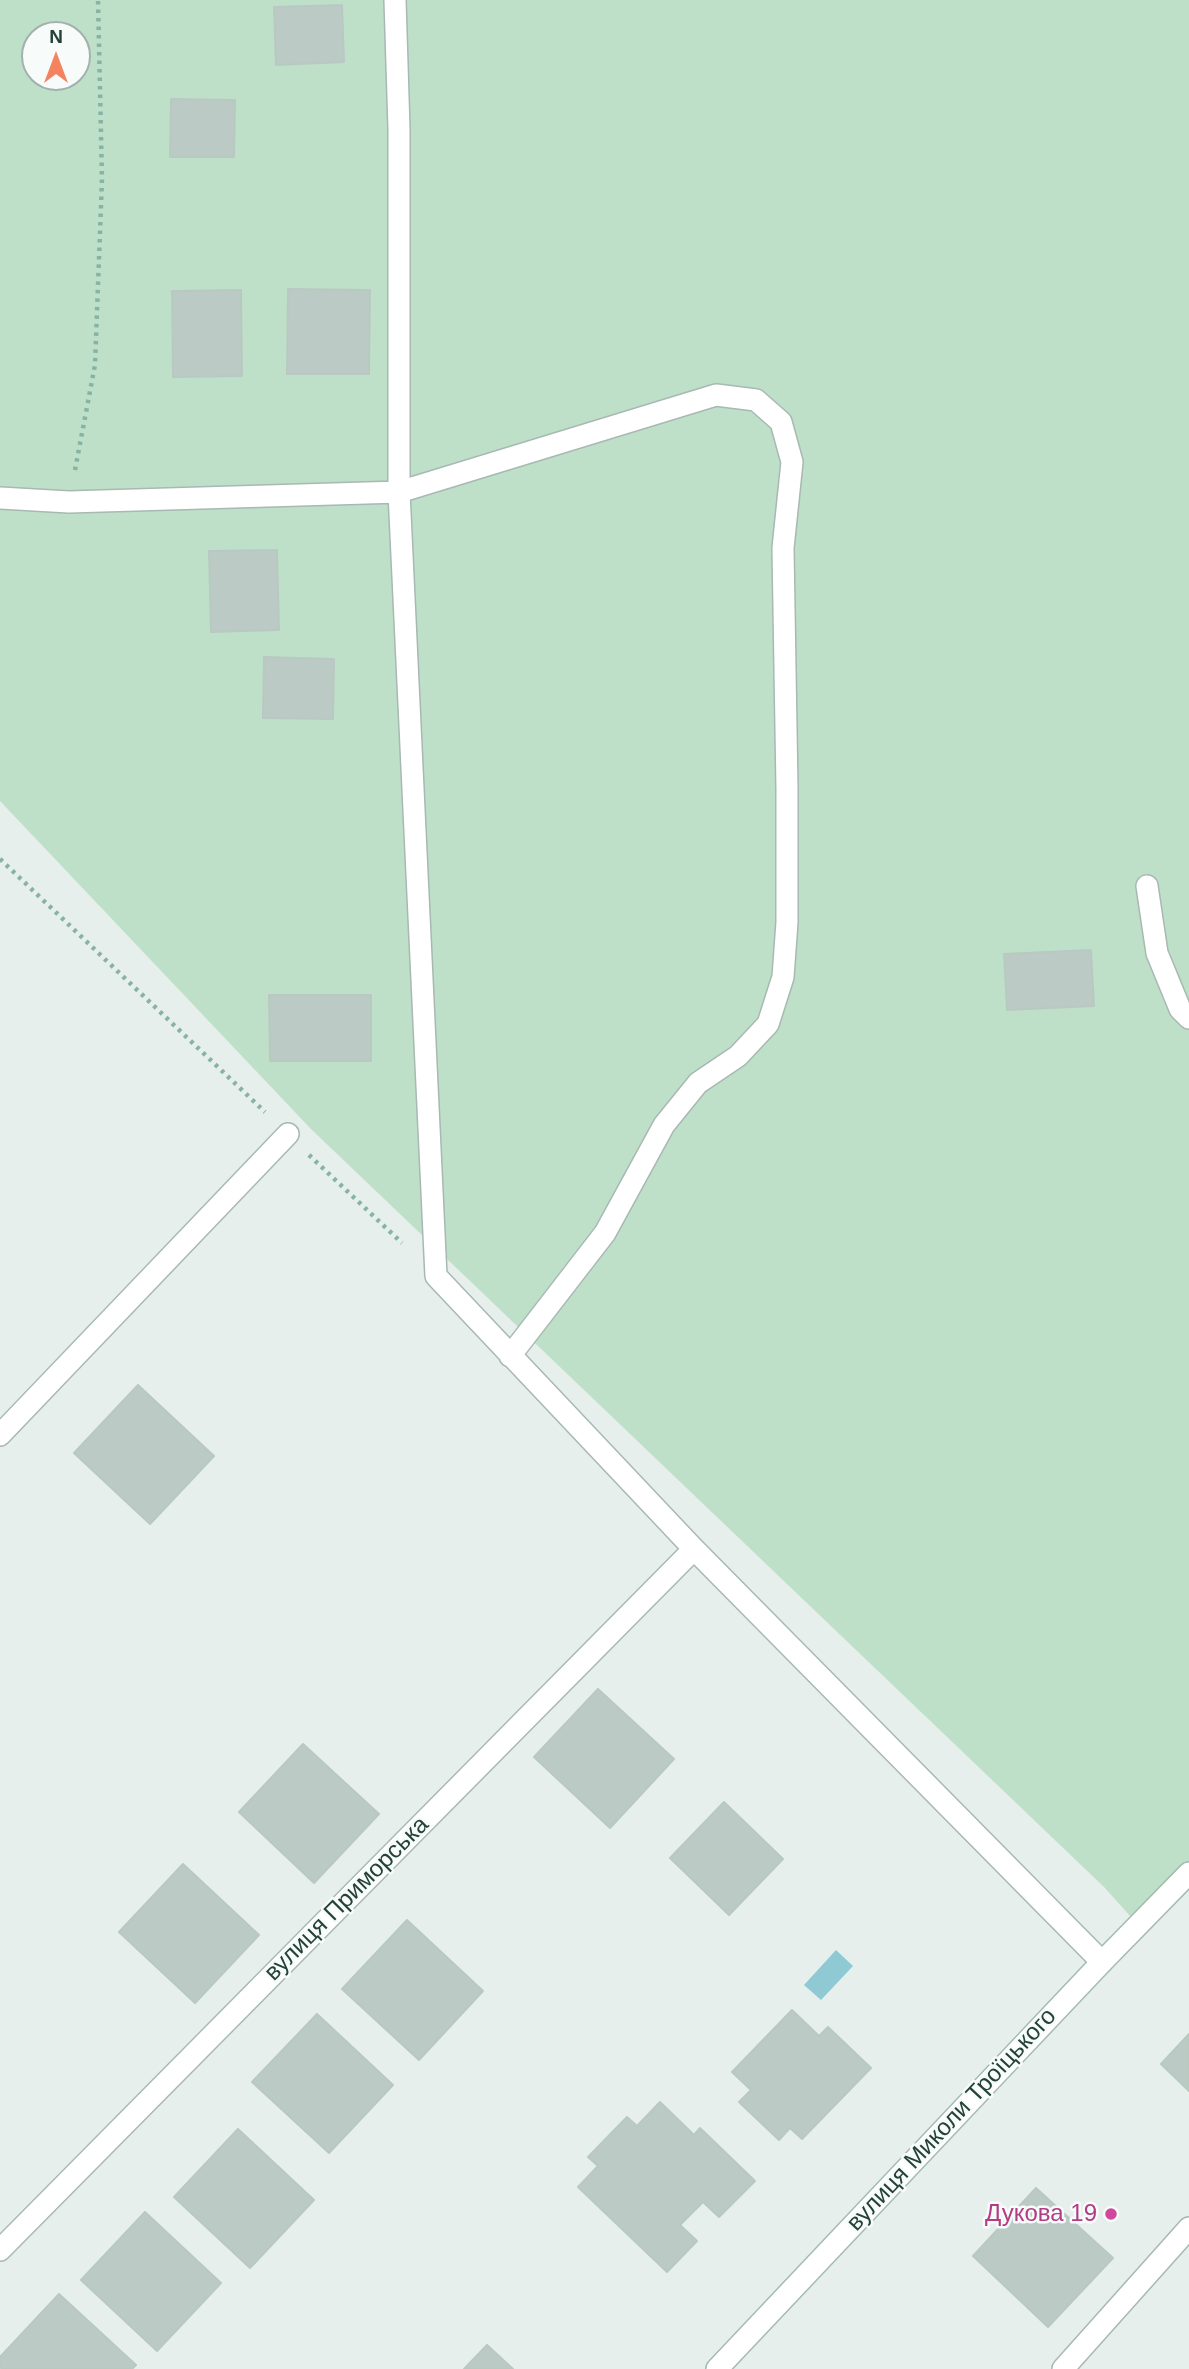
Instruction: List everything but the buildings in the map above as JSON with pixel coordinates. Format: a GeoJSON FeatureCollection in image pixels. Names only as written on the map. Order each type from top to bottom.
{"type":"FeatureCollection","features":[{"type":"Feature","properties":{"kind":"street"},"geometry":{"type":"LineString","coordinates":[[394,0],[399,129],[399,492],[436,1276],[694,1549],[1102,1962]]}},
{"type":"Feature","properties":{"kind":"street"},"geometry":{"type":"LineString","coordinates":[[0,498],[69,502],[399,492],[716,395],[756,400],[781,422],[792,462],[783,548],[787,789],[787,922],[783,977],[768,1024],[738,1056],[698,1083],[664,1125],[605,1233],[510,1356]]}},
{"type":"Feature","properties":{"kind":"street"},"geometry":{"type":"LineString","coordinates":[[1147,886],[1157,953],[1180,1009],[1189,1018]]}},
{"type":"Feature","properties":{"kind":"street"},"geometry":{"type":"LineString","coordinates":[[0,1435],[288,1134]]}},
{"type":"Feature","properties":{"kind":"street","name":"вулиця Приморська"},"geometry":{"type":"LineString","coordinates":[[0,2250],[694,1549]]}},
{"type":"Feature","properties":{"kind":"street","name":"вулиця Миколи Троїцького"},"geometry":{"type":"LineString","coordinates":[[718,2369],[1189,1873]]}},
{"type":"Feature","properties":{"kind":"street"},"geometry":{"type":"LineString","coordinates":[[1063,2369],[1189,2228]]}},
{"type":"Feature","properties":{"kind":"path"},"geometry":{"type":"LineString","coordinates":[[69,502],[95,365],[102,179],[98,0]]}},
{"type":"Feature","properties":{"kind":"path"},"geometry":{"type":"LineString","coordinates":[[0,859],[436,1276]]}},
{"type":"Feature","properties":{"kind":"green space"},"geometry":{"type":"Polygon","coordinates":[[[0,0],[1189,0],[1189,1872],[1140,1927],[1104,1887],[311,1129],[0,801],[0,0]]]}},
{"type":"Feature","properties":{"kind":"water"},"geometry":{"type":"Polygon","coordinates":[[[836,1950],[853,1966],[821,2000],[804,1985],[836,1950]]]}},
{"type":"Feature","properties":{"kind":"place","name":"Дукова 19"},"geometry":{"type":"Point","coordinates":[1111,2214]}}]}
